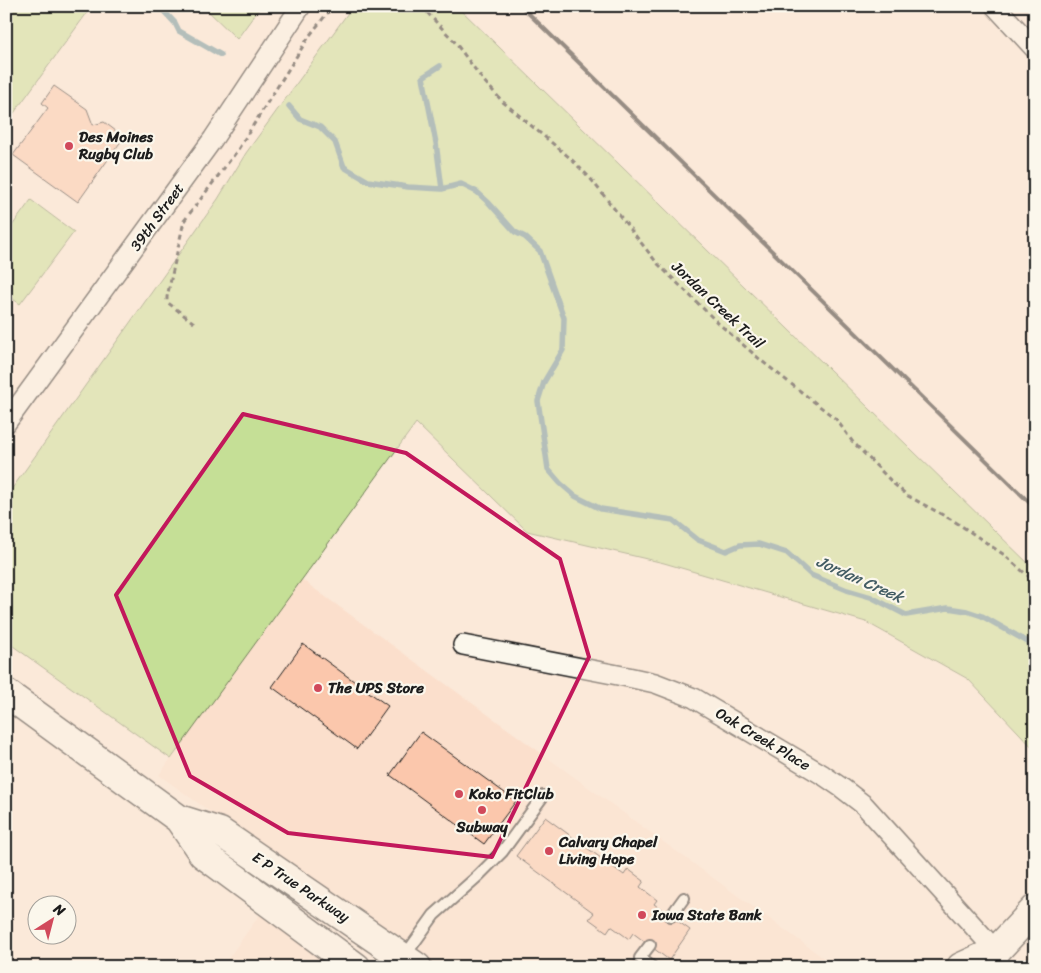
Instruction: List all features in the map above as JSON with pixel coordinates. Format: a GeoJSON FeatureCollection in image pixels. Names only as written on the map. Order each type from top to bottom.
{"type":"FeatureCollection","features":[{"type":"Feature","properties":{"kind":"main road","name":"E P True Parkway"},"geometry":{"type":"LineString","coordinates":[[6,693],[179,819],[220,832],[406,964]]}},
{"type":"Feature","properties":{"kind":"main road","name":"E P True Parkway"},"geometry":{"type":"LineString","coordinates":[[179,819],[203,854],[356,967]]}},
{"type":"Feature","properties":{"kind":"main road"},"geometry":{"type":"LineString","coordinates":[[961,967],[993,959],[1035,909]]}},
{"type":"Feature","properties":{"kind":"street","name":"39th Street"},"geometry":{"type":"LineString","coordinates":[[6,423],[213,139],[301,6]]}},
{"type":"Feature","properties":{"kind":"street"},"geometry":{"type":"LineString","coordinates":[[995,6],[1035,48]]}},
{"type":"Feature","properties":{"kind":"street","name":"Oak Creek Place"},"geometry":{"type":"LineString","coordinates":[[464,645],[655,683],[694,698],[823,775],[856,800],[993,959]]}},
{"type":"Feature","properties":{"kind":"lane"},"geometry":{"type":"LineString","coordinates":[[406,964],[434,915],[502,852],[544,796]]}},
{"type":"Feature","properties":{"kind":"lane"},"geometry":{"type":"LineString","coordinates":[[671,916],[684,898]]}},
{"type":"Feature","properties":{"kind":"lane"},"geometry":{"type":"LineString","coordinates":[[650,945],[640,958],[652,967]]}},
{"type":"Feature","properties":{"kind":"path"},"geometry":{"type":"LineString","coordinates":[[194,323],[169,305],[167,297],[184,222],[236,151],[310,35],[334,6]]}},
{"type":"Feature","properties":{"kind":"path","name":"Jordan Creek Trail"},"geometry":{"type":"LineString","coordinates":[[421,6],[454,41],[483,80],[503,102],[570,158],[590,178],[657,263],[719,324],[763,362],[836,419],[852,441],[908,496],[954,521],[1003,554],[1035,582]]}},
{"type":"Feature","properties":{"kind":"highlighted area"},"geometry":{"type":"Polygon","coordinates":[[[243,414],[406,453],[560,559],[589,657],[492,857],[288,833],[190,776],[116,595],[243,414]]]}},
{"type":"Feature","properties":{"kind":"shaded area"},"geometry":{"type":"Polygon","coordinates":[[[301,579],[836,967],[437,967],[359,911],[212,813],[159,775],[301,579]]]}},
{"type":"Feature","properties":{"kind":"shaded area"},"geometry":{"type":"Polygon","coordinates":[[[261,913],[336,967],[222,967],[261,913]]]}},
{"type":"Feature","properties":{"kind":"shaded area"},"geometry":{"type":"Polygon","coordinates":[[[1035,945],[1035,967],[1016,967],[1035,945]]]}},
{"type":"Feature","properties":{"kind":"green space"},"geometry":{"type":"Polygon","coordinates":[[[6,6],[92,6],[6,124],[6,6]]]}},
{"type":"Feature","properties":{"kind":"green space"},"geometry":{"type":"Polygon","coordinates":[[[203,6],[261,6],[237,39],[203,6]]]}},
{"type":"Feature","properties":{"kind":"green space"},"geometry":{"type":"Polygon","coordinates":[[[353,6],[457,6],[1035,570],[1035,750],[968,679],[866,622],[664,563],[527,531],[416,423],[171,759],[6,641],[6,497],[218,199],[246,153],[353,6]]]}},
{"type":"Feature","properties":{"kind":"green space"},"geometry":{"type":"Polygon","coordinates":[[[31,200],[74,232],[20,304],[6,294],[6,234],[31,200]]]}},
{"type":"Feature","properties":{"kind":"building","name":"Des Moines Rugby Club"},"geometry":{"type":"Polygon","coordinates":[[[54,86],[87,109],[93,125],[104,122],[124,137],[78,202],[13,155],[48,108],[42,103],[54,86]]]}},
{"type":"Feature","properties":{"kind":"building"},"geometry":{"type":"Polygon","coordinates":[[[303,644],[388,706],[357,749],[272,687],[303,644]]]}},
{"type":"Feature","properties":{"kind":"building"},"geometry":{"type":"Polygon","coordinates":[[[421,732],[516,801],[484,844],[390,775],[421,732]]]}},
{"type":"Feature","properties":{"kind":"building"},"geometry":{"type":"Polygon","coordinates":[[[545,817],[624,875],[628,869],[644,881],[640,887],[657,900],[654,904],[690,930],[669,960],[633,933],[629,939],[611,926],[607,932],[589,919],[594,913],[516,856],[545,817]]]}},
{"type":"Feature","properties":{"kind":"waterway","name":"Jordan Creek"},"geometry":{"type":"LineString","coordinates":[[159,6],[175,23],[179,31],[221,55]]}},
{"type":"Feature","properties":{"kind":"waterway"},"geometry":{"type":"LineString","coordinates":[[440,66],[423,77],[436,143],[442,189]]}},
{"type":"Feature","properties":{"kind":"waterway","name":"Jordan Creek"},"geometry":{"type":"LineString","coordinates":[[289,106],[300,119],[320,127],[335,142],[344,167],[368,181],[408,187],[442,189],[461,184],[477,192],[515,232],[525,237],[540,251],[564,318],[563,350],[544,382],[538,401],[548,469],[575,496],[601,509],[673,520],[698,540],[726,551],[740,545],[759,544],[787,553],[811,575],[847,590],[871,597],[906,615],[948,608],[967,611],[982,616],[1035,646]]}},
{"type":"Feature","properties":{"kind":"railway"},"geometry":{"type":"LineString","coordinates":[[521,6],[1035,508]]}},
{"type":"Feature","properties":{"kind":"place","name":"Des Moines Rugby Club"},"geometry":{"type":"Point","coordinates":[69,146]}},
{"type":"Feature","properties":{"kind":"place","name":"The UPS Store"},"geometry":{"type":"Point","coordinates":[318,688]}},
{"type":"Feature","properties":{"kind":"place","name":"Koko FitClub"},"geometry":{"type":"Point","coordinates":[459,794]}},
{"type":"Feature","properties":{"kind":"place","name":"Subway"},"geometry":{"type":"Point","coordinates":[482,810]}},
{"type":"Feature","properties":{"kind":"place","name":"Calvary Chapel Living Hope"},"geometry":{"type":"Point","coordinates":[549,851]}},
{"type":"Feature","properties":{"kind":"place","name":"Iowa State Bank"},"geometry":{"type":"Point","coordinates":[642,915]}}]}
